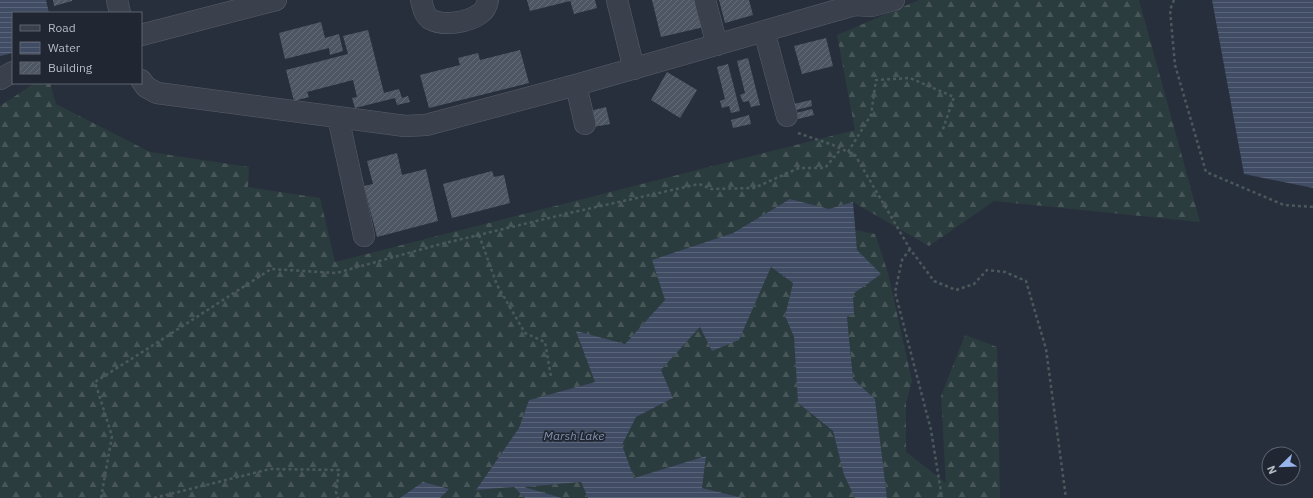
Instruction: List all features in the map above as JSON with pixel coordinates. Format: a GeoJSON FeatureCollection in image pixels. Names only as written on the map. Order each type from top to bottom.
{"type":"FeatureCollection","features":[{"type":"Feature","properties":{"kind":"lane"},"geometry":{"type":"LineString","coordinates":[[117,0],[120,12]]}},
{"type":"Feature","properties":{"kind":"lane"},"geometry":{"type":"LineString","coordinates":[[142,35],[276,0]]}},
{"type":"Feature","properties":{"kind":"lane"},"geometry":{"type":"LineString","coordinates":[[421,0],[424,13],[430,19],[441,22],[460,23],[481,13],[487,5],[488,0]]}},
{"type":"Feature","properties":{"kind":"lane"},"geometry":{"type":"LineString","coordinates":[[618,0],[634,69]]}},
{"type":"Feature","properties":{"kind":"lane"},"geometry":{"type":"LineString","coordinates":[[705,0],[717,45]]}},
{"type":"Feature","properties":{"kind":"lane"},"geometry":{"type":"LineString","coordinates":[[142,81],[146,87],[157,94],[405,126],[426,125],[634,69],[764,31],[820,7],[856,3],[872,6],[894,0]]}},
{"type":"Feature","properties":{"kind":"lane"},"geometry":{"type":"LineString","coordinates":[[764,31],[787,116]]}},
{"type":"Feature","properties":{"kind":"lane"},"geometry":{"type":"LineString","coordinates":[[0,77],[12,72]]}},
{"type":"Feature","properties":{"kind":"lane"},"geometry":{"type":"LineString","coordinates":[[576,85],[585,124]]}},
{"type":"Feature","properties":{"kind":"lane"},"geometry":{"type":"LineString","coordinates":[[338,117],[364,236]]}},
{"type":"Feature","properties":{"kind":"path"},"geometry":{"type":"LineString","coordinates":[[1174,0],[1170,10],[1174,65],[1206,172],[1284,205],[1313,207]]}},
{"type":"Feature","properties":{"kind":"path"},"geometry":{"type":"LineString","coordinates":[[848,152],[871,115],[876,80],[910,78],[954,97],[942,132]]}},
{"type":"Feature","properties":{"kind":"path"},"geometry":{"type":"LineString","coordinates":[[787,116],[797,133],[841,148],[855,155],[910,249],[934,280],[956,290],[974,284],[987,270],[1005,272],[1026,281],[1046,349],[1066,498]]}},
{"type":"Feature","properties":{"kind":"path"},"geometry":{"type":"LineString","coordinates":[[102,498],[112,436],[95,382],[271,269],[336,273],[479,235],[699,184],[711,189],[754,188],[799,168],[825,168],[841,148]]}},
{"type":"Feature","properties":{"kind":"path"},"geometry":{"type":"LineString","coordinates":[[479,235],[497,285],[526,333],[545,342],[551,376]]}},
{"type":"Feature","properties":{"kind":"path"},"geometry":{"type":"LineString","coordinates":[[910,249],[902,260],[895,292],[930,430],[942,498]]}},
{"type":"Feature","properties":{"kind":"path"},"geometry":{"type":"LineString","coordinates":[[154,498],[270,469],[339,470],[336,492],[338,498]]}},
{"type":"Feature","properties":{"kind":"green space"},"geometry":{"type":"Polygon","coordinates":[[[919,0],[1139,0],[1200,222],[994,201],[929,246],[853,202],[829,209],[790,199],[733,233],[653,260],[665,300],[625,344],[595,382],[529,400],[519,428],[476,490],[514,487],[525,498],[0,498],[0,106],[33,84],[50,84],[56,104],[150,152],[249,167],[248,187],[320,198],[335,262],[855,130],[837,35],[919,0]]]}},
{"type":"Feature","properties":{"kind":"green space"},"geometry":{"type":"Polygon","coordinates":[[[855,230],[875,234],[888,273],[912,381],[906,403],[906,452],[946,483],[941,396],[965,335],[997,347],[1000,498],[887,498],[875,399],[853,379],[847,317],[854,313],[853,294],[857,250],[855,230]]]}},
{"type":"Feature","properties":{"kind":"green space"},"geometry":{"type":"Polygon","coordinates":[[[771,267],[793,283],[785,316],[794,337],[798,403],[833,431],[844,475],[855,498],[743,498],[702,488],[706,456],[634,478],[622,445],[636,417],[673,398],[661,370],[701,326],[739,340],[771,267]]]}},
{"type":"Feature","properties":{"kind":"green space"},"geometry":{"type":"Polygon","coordinates":[[[581,482],[588,498],[562,498],[522,487],[581,482]]]}},
{"type":"Feature","properties":{"kind":"water"},"geometry":{"type":"Polygon","coordinates":[[[0,0],[46,0],[49,12],[12,12],[12,53],[0,56],[0,0]]]}},
{"type":"Feature","properties":{"kind":"water"},"geometry":{"type":"Polygon","coordinates":[[[1212,0],[1313,0],[1313,188],[1244,174],[1212,0]]]}},
{"type":"Feature","properties":{"kind":"water","name":"Marsh Lake"},"geometry":{"type":"Polygon","coordinates":[[[790,199],[829,209],[853,202],[857,250],[881,274],[853,294],[854,313],[847,317],[853,379],[875,399],[887,498],[855,498],[844,475],[833,431],[798,403],[794,337],[785,316],[793,283],[771,267],[739,340],[712,351],[700,327],[661,370],[673,398],[636,417],[622,445],[634,478],[706,456],[702,488],[743,498],[588,498],[581,482],[524,487],[562,498],[525,498],[514,487],[476,490],[519,428],[529,400],[595,382],[576,331],[625,344],[665,300],[652,260],[733,233],[790,199]]]}},
{"type":"Feature","properties":{"kind":"water"},"geometry":{"type":"Polygon","coordinates":[[[423,482],[449,489],[440,498],[400,498],[423,482]]]}},
{"type":"Feature","properties":{"kind":"building"},"geometry":{"type":"Polygon","coordinates":[[[53,0],[72,0],[72,1],[54,6],[53,0]]]}},
{"type":"Feature","properties":{"kind":"building"},"geometry":{"type":"Polygon","coordinates":[[[527,0],[570,0],[570,1],[530,11],[527,0]]]}},
{"type":"Feature","properties":{"kind":"building"},"geometry":{"type":"Polygon","coordinates":[[[570,0],[595,0],[597,8],[574,14],[570,0]]]}},
{"type":"Feature","properties":{"kind":"building"},"geometry":{"type":"Polygon","coordinates":[[[652,0],[697,0],[704,27],[661,37],[652,0]]]}},
{"type":"Feature","properties":{"kind":"building"},"geometry":{"type":"Polygon","coordinates":[[[719,0],[749,0],[753,15],[725,23],[719,0]]]}},
{"type":"Feature","properties":{"kind":"building"},"geometry":{"type":"Polygon","coordinates":[[[321,22],[325,38],[339,34],[343,51],[330,55],[329,48],[285,59],[279,33],[321,22]]]}},
{"type":"Feature","properties":{"kind":"building"},"geometry":{"type":"Polygon","coordinates":[[[368,30],[384,93],[399,89],[402,98],[408,96],[410,102],[397,105],[395,98],[355,108],[352,98],[357,97],[353,80],[307,92],[309,97],[294,101],[286,70],[348,54],[343,36],[368,30]]]}},
{"type":"Feature","properties":{"kind":"building"},"geometry":{"type":"Polygon","coordinates":[[[826,38],[833,66],[802,74],[794,46],[826,38]]]}},
{"type":"Feature","properties":{"kind":"building"},"geometry":{"type":"Polygon","coordinates":[[[520,50],[529,83],[429,108],[420,75],[460,65],[458,58],[478,53],[480,60],[520,50]]]}},
{"type":"Feature","properties":{"kind":"building"},"geometry":{"type":"Polygon","coordinates":[[[748,58],[760,105],[751,107],[749,101],[743,102],[740,95],[745,93],[737,61],[748,58]]]}},
{"type":"Feature","properties":{"kind":"building"},"geometry":{"type":"Polygon","coordinates":[[[728,64],[740,111],[731,113],[729,106],[722,108],[720,101],[725,99],[717,67],[728,64]]]}},
{"type":"Feature","properties":{"kind":"building"},"geometry":{"type":"Polygon","coordinates":[[[667,72],[697,90],[680,118],[651,100],[667,72]]]}},
{"type":"Feature","properties":{"kind":"building"},"geometry":{"type":"Polygon","coordinates":[[[811,100],[812,106],[796,110],[794,104],[811,100]]]}},
{"type":"Feature","properties":{"kind":"building"},"geometry":{"type":"Polygon","coordinates":[[[606,107],[610,124],[593,127],[590,111],[606,107]]]}},
{"type":"Feature","properties":{"kind":"building"},"geometry":{"type":"Polygon","coordinates":[[[812,109],[814,115],[798,119],[796,113],[812,109]]]}},
{"type":"Feature","properties":{"kind":"building"},"geometry":{"type":"Polygon","coordinates":[[[749,115],[751,124],[733,128],[731,120],[749,115]]]}},
{"type":"Feature","properties":{"kind":"building"},"geometry":{"type":"Polygon","coordinates":[[[397,153],[402,175],[426,169],[438,221],[377,237],[364,186],[373,184],[367,161],[397,153]]]}},
{"type":"Feature","properties":{"kind":"building"},"geometry":{"type":"Polygon","coordinates":[[[492,171],[494,177],[504,175],[510,203],[452,218],[443,184],[492,171]]]}}]}
